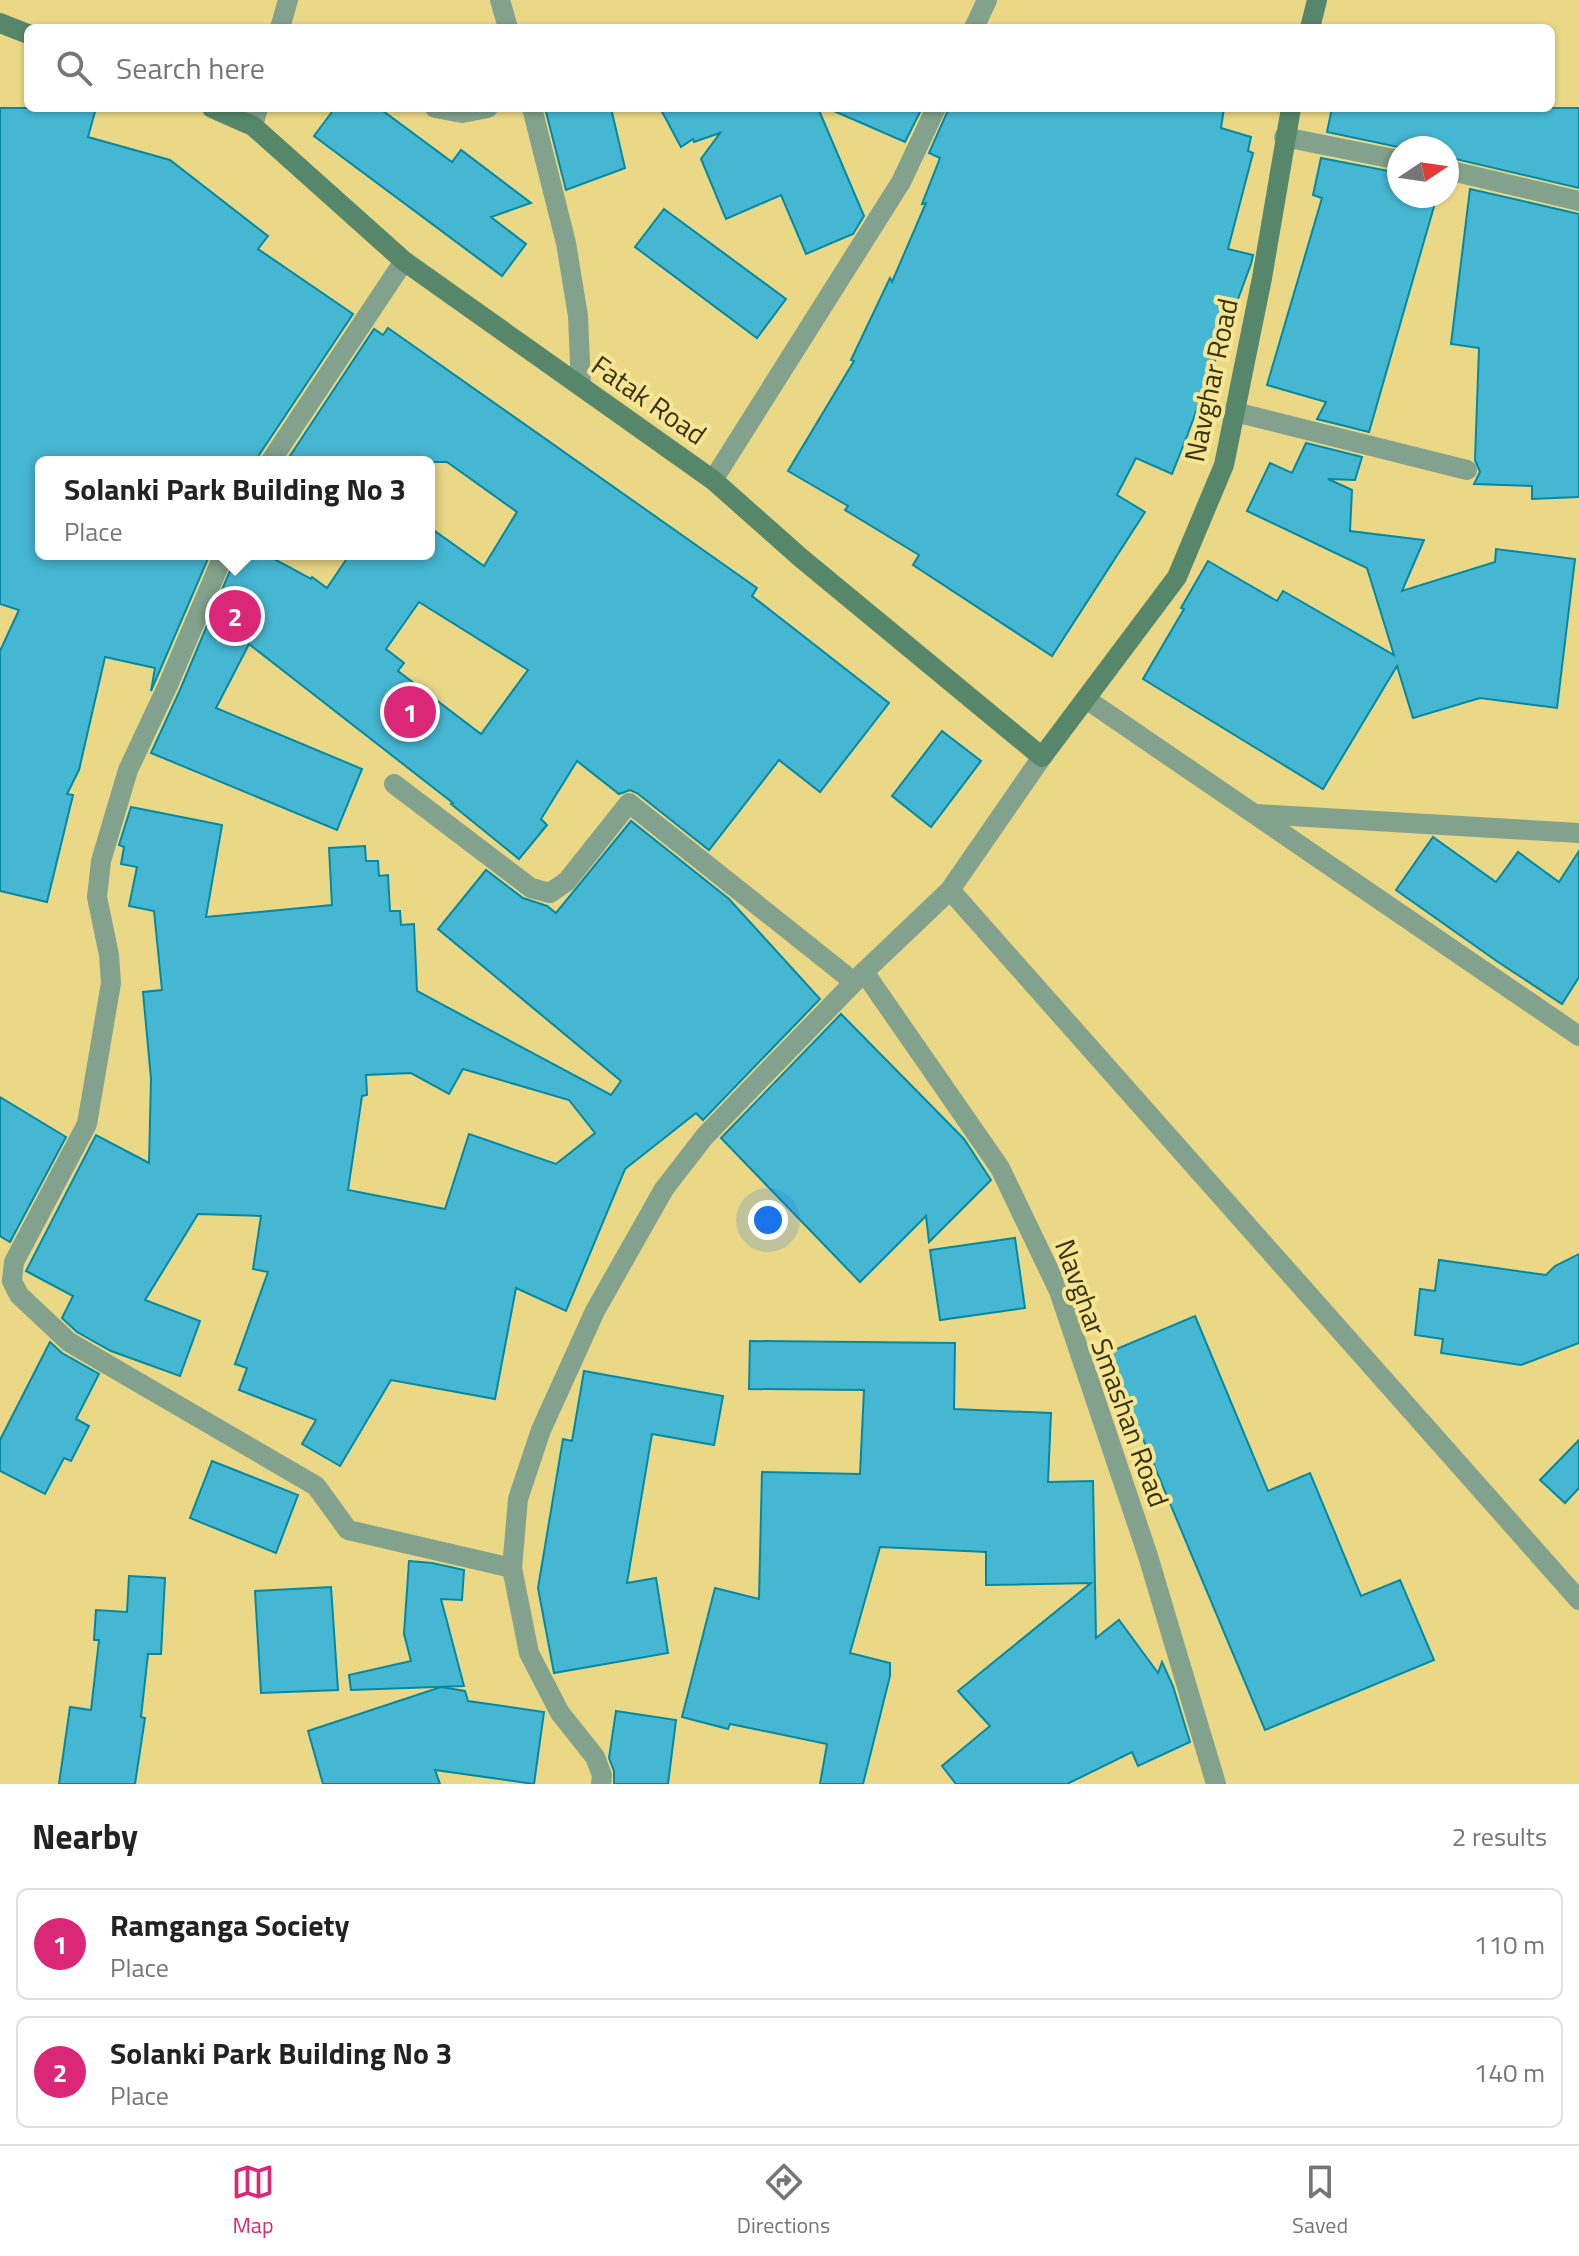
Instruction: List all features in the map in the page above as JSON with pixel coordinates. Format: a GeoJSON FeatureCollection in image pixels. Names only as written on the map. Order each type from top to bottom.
{"type":"FeatureCollection","features":[{"type":"Feature","properties":{"kind":"main road"},"geometry":{"type":"LineString","coordinates":[[1311,24],[1317,0]]}},
{"type":"Feature","properties":{"kind":"main road"},"geometry":{"type":"LineString","coordinates":[[0,23],[24,32]]}},
{"type":"Feature","properties":{"kind":"main road","name":"Fatak Road"},"geometry":{"type":"LineString","coordinates":[[231,112],[255,117],[404,261],[713,480],[801,558],[1042,757]]}},
{"type":"Feature","properties":{"kind":"main road","name":"Navghar Road"},"geometry":{"type":"LineString","coordinates":[[1042,757],[1177,577],[1224,465],[1262,278],[1290,112]]}},
{"type":"Feature","properties":{"kind":"street"},"geometry":{"type":"LineString","coordinates":[[281,24],[288,0]]}},
{"type":"Feature","properties":{"kind":"street"},"geometry":{"type":"LineString","coordinates":[[500,0],[507,24]]}},
{"type":"Feature","properties":{"kind":"street"},"geometry":{"type":"LineString","coordinates":[[976,24],[987,0]]}},
{"type":"Feature","properties":{"kind":"street"},"geometry":{"type":"LineString","coordinates":[[533,112],[566,243],[578,316],[581,386]]}},
{"type":"Feature","properties":{"kind":"street"},"geometry":{"type":"LineString","coordinates":[[713,480],[901,182],[934,112]]}},
{"type":"Feature","properties":{"kind":"street"},"geometry":{"type":"LineString","coordinates":[[1284,137],[1387,158]]}},
{"type":"Feature","properties":{"kind":"street"},"geometry":{"type":"LineString","coordinates":[[1459,173],[1579,201]]}},
{"type":"Feature","properties":{"kind":"street"},"geometry":{"type":"LineString","coordinates":[[274,456],[404,261]]}},
{"type":"Feature","properties":{"kind":"street"},"geometry":{"type":"LineString","coordinates":[[1235,412],[1467,470]]}},
{"type":"Feature","properties":{"kind":"street"},"geometry":{"type":"LineString","coordinates":[[28,1305],[12,1281],[14,1262],[87,1124],[108,1009],[109,955],[97,897],[101,861],[128,770],[221,560]]}},
{"type":"Feature","properties":{"kind":"street"},"geometry":{"type":"LineString","coordinates":[[1086,699],[1579,1036]]}},
{"type":"Feature","properties":{"kind":"street"},"geometry":{"type":"LineString","coordinates":[[601,1784],[602,1775],[595,1757],[560,1713],[529,1653],[512,1568],[518,1499],[541,1430],[595,1311],[664,1189],[705,1136],[859,977],[950,890],[1042,757]]}},
{"type":"Feature","properties":{"kind":"street","name":"Navghar Smashan Road"},"geometry":{"type":"LineString","coordinates":[[394,784],[531,888],[550,893],[567,881],[629,803],[859,977],[1000,1168],[1059,1291],[1148,1556],[1216,1784]]}},
{"type":"Feature","properties":{"kind":"street"},"geometry":{"type":"LineString","coordinates":[[1254,814],[1579,833]]}},
{"type":"Feature","properties":{"kind":"street"},"geometry":{"type":"LineString","coordinates":[[950,890],[1579,1600]]}},
{"type":"Feature","properties":{"kind":"street"},"geometry":{"type":"LineString","coordinates":[[0,1287],[28,1305],[69,1342],[316,1486],[348,1530],[512,1568]]}},
{"type":"Feature","properties":{"kind":"building"},"geometry":{"type":"Polygon","coordinates":[[[0,108],[24,108],[24,112],[95,112],[88,137],[170,160],[268,236],[258,249],[353,314],[259,456],[35,456],[35,560],[207,560],[151,691],[155,668],[105,657],[79,770],[67,794],[73,795],[47,902],[0,891],[0,651],[19,610],[0,604],[0,108]]]}},
{"type":"Feature","properties":{"kind":"building"},"geometry":{"type":"Polygon","coordinates":[[[1555,108],[1579,108],[1579,188],[1459,160],[1459,136],[1387,136],[1387,145],[1327,132],[1331,112],[1555,112],[1555,108]]]}},
{"type":"Feature","properties":{"kind":"building"},"geometry":{"type":"Polygon","coordinates":[[[332,112],[384,112],[452,162],[461,150],[531,203],[491,217],[526,244],[502,276],[314,136],[332,112]]]}},
{"type":"Feature","properties":{"kind":"building"},"geometry":{"type":"Polygon","coordinates":[[[546,112],[612,112],[625,168],[566,190],[546,112]]]}},
{"type":"Feature","properties":{"kind":"building"},"geometry":{"type":"Polygon","coordinates":[[[662,112],[820,112],[864,216],[853,234],[806,254],[781,195],[726,219],[701,159],[720,133],[694,142],[693,139],[681,147],[662,112]]]}},
{"type":"Feature","properties":{"kind":"building"},"geometry":{"type":"Polygon","coordinates":[[[836,112],[920,112],[905,142],[836,112]]]}},
{"type":"Feature","properties":{"kind":"building"},"geometry":{"type":"Polygon","coordinates":[[[947,112],[1223,112],[1221,128],[1251,137],[1248,151],[1253,153],[1228,249],[1253,255],[1187,436],[1172,474],[1136,458],[1117,495],[1145,512],[1052,656],[913,565],[919,555],[845,510],[848,506],[788,471],[854,361],[851,360],[890,278],[892,282],[926,203],[922,204],[940,158],[929,153],[947,112]]]}},
{"type":"Feature","properties":{"kind":"building"},"geometry":{"type":"Polygon","coordinates":[[[1321,158],[1387,171],[1387,208],[1434,208],[1369,432],[1317,419],[1326,402],[1267,385],[1322,198],[1313,195],[1321,158]]]}},
{"type":"Feature","properties":{"kind":"building"},"geometry":{"type":"Polygon","coordinates":[[[1470,189],[1579,214],[1579,497],[1532,499],[1532,486],[1474,484],[1480,472],[1475,460],[1479,348],[1451,344],[1470,189]]]}},
{"type":"Feature","properties":{"kind":"building"},"geometry":{"type":"Polygon","coordinates":[[[664,209],[786,299],[757,338],[635,247],[664,209]]]}},
{"type":"Feature","properties":{"kind":"building"},"geometry":{"type":"Polygon","coordinates":[[[388,328],[757,588],[752,596],[889,703],[820,792],[779,760],[709,850],[637,793],[630,790],[619,794],[577,761],[541,819],[547,825],[519,859],[453,803],[249,644],[216,708],[362,769],[337,830],[151,753],[234,560],[276,560],[312,577],[327,588],[346,560],[435,560],[435,531],[484,566],[517,512],[447,462],[435,462],[435,456],[290,456],[374,329],[383,335],[388,328]],[[419,602],[386,649],[404,663],[398,671],[481,734],[528,670],[419,602]]]}},
{"type":"Feature","properties":{"kind":"building"},"geometry":{"type":"Polygon","coordinates":[[[1306,443],[1362,457],[1355,480],[1328,479],[1352,490],[1350,531],[1424,540],[1402,591],[1495,562],[1496,549],[1575,559],[1557,708],[1480,698],[1413,718],[1397,666],[1323,789],[1143,679],[1208,561],[1277,601],[1283,591],[1394,655],[1367,568],[1247,511],[1270,463],[1292,473],[1306,443]]]}},
{"type":"Feature","properties":{"kind":"building"},"geometry":{"type":"Polygon","coordinates":[[[942,731],[981,761],[931,827],[892,796],[942,731]]]}},
{"type":"Feature","properties":{"kind":"building"},"geometry":{"type":"Polygon","coordinates":[[[131,807],[222,825],[206,917],[332,905],[329,848],[365,846],[366,861],[378,861],[379,876],[388,875],[390,911],[400,911],[401,925],[414,924],[417,991],[611,1095],[621,1081],[438,929],[486,870],[523,898],[547,906],[556,913],[631,821],[729,899],[820,999],[703,1120],[696,1113],[625,1169],[566,1311],[516,1288],[495,1399],[391,1380],[340,1466],[302,1444],[316,1420],[239,1390],[247,1368],[235,1364],[268,1272],[253,1269],[261,1216],[198,1214],[145,1300],[200,1321],[180,1376],[111,1351],[77,1332],[62,1318],[73,1296],[26,1271],[96,1135],[149,1163],[151,1079],[143,992],[162,990],[154,911],[129,906],[137,867],[121,864],[124,847],[119,845],[131,807]],[[463,1069],[449,1094],[411,1073],[366,1075],[367,1095],[362,1096],[348,1190],[445,1209],[469,1134],[556,1164],[595,1133],[569,1100],[463,1069]]]}},
{"type":"Feature","properties":{"kind":"building"},"geometry":{"type":"Polygon","coordinates":[[[1433,837],[1496,882],[1518,852],[1559,882],[1579,851],[1579,977],[1562,1004],[1396,890],[1433,837]]]}},
{"type":"Feature","properties":{"kind":"building"},"geometry":{"type":"Polygon","coordinates":[[[841,1014],[964,1139],[991,1180],[929,1242],[926,1216],[860,1282],[721,1138],[841,1014]]]}},
{"type":"Feature","properties":{"kind":"building"},"geometry":{"type":"Polygon","coordinates":[[[0,1097],[66,1137],[10,1242],[0,1236],[0,1097]]]}},
{"type":"Feature","properties":{"kind":"building"},"geometry":{"type":"Polygon","coordinates":[[[1015,1238],[1025,1308],[940,1320],[930,1250],[1015,1238]]]}},
{"type":"Feature","properties":{"kind":"building"},"geometry":{"type":"Polygon","coordinates":[[[1579,1254],[1579,1343],[1521,1365],[1441,1353],[1443,1339],[1415,1335],[1420,1289],[1435,1291],[1439,1260],[1546,1275],[1555,1266],[1579,1254]]]}},
{"type":"Feature","properties":{"kind":"building"},"geometry":{"type":"Polygon","coordinates":[[[1195,1316],[1268,1491],[1310,1473],[1361,1596],[1400,1580],[1434,1660],[1265,1730],[1107,1353],[1195,1316]]]}},
{"type":"Feature","properties":{"kind":"building"},"geometry":{"type":"Polygon","coordinates":[[[750,1341],[955,1343],[954,1409],[1051,1413],[1048,1482],[1093,1481],[1096,1638],[1119,1620],[1158,1673],[1162,1662],[1173,1686],[1190,1742],[1138,1766],[1132,1752],[1067,1784],[956,1784],[942,1766],[990,1726],[958,1691],[1091,1583],[986,1585],[986,1552],[880,1547],[850,1653],[890,1663],[890,1676],[863,1784],[820,1784],[827,1744],[730,1724],[728,1729],[682,1717],[715,1588],[759,1599],[762,1472],[860,1474],[864,1390],[749,1389],[750,1341]]]}},
{"type":"Feature","properties":{"kind":"building"},"geometry":{"type":"Polygon","coordinates":[[[50,1342],[62,1353],[99,1374],[76,1419],[89,1426],[71,1461],[64,1458],[45,1494],[0,1471],[0,1440],[50,1342]]]}},
{"type":"Feature","properties":{"kind":"building"},"geometry":{"type":"Polygon","coordinates":[[[584,1371],[723,1396],[714,1445],[652,1434],[627,1583],[656,1578],[668,1653],[554,1673],[538,1588],[563,1439],[572,1441],[584,1371]]]}},
{"type":"Feature","properties":{"kind":"building"},"geometry":{"type":"Polygon","coordinates":[[[1579,1440],[1579,1488],[1565,1503],[1540,1480],[1579,1440]]]}},
{"type":"Feature","properties":{"kind":"building"},"geometry":{"type":"Polygon","coordinates":[[[212,1461],[298,1495],[276,1553],[190,1518],[212,1461]]]}},
{"type":"Feature","properties":{"kind":"building"},"geometry":{"type":"Polygon","coordinates":[[[409,1561],[464,1570],[462,1600],[441,1599],[464,1686],[351,1690],[349,1675],[411,1661],[404,1634],[409,1561]]]}},
{"type":"Feature","properties":{"kind":"building"},"geometry":{"type":"Polygon","coordinates":[[[129,1576],[165,1578],[161,1654],[148,1654],[141,1717],[145,1718],[135,1784],[59,1784],[70,1707],[91,1710],[99,1640],[94,1640],[96,1610],[127,1612],[129,1576]]]}},
{"type":"Feature","properties":{"kind":"building"},"geometry":{"type":"Polygon","coordinates":[[[331,1587],[338,1690],[261,1693],[255,1591],[331,1587]]]}},
{"type":"Feature","properties":{"kind":"building"},"geometry":{"type":"Polygon","coordinates":[[[441,1687],[465,1691],[468,1701],[544,1712],[534,1784],[435,1770],[440,1784],[323,1784],[308,1731],[441,1687]]]}},
{"type":"Feature","properties":{"kind":"building"},"geometry":{"type":"Polygon","coordinates":[[[616,1711],[676,1720],[668,1784],[614,1784],[614,1771],[609,1758],[616,1711]]]}},
{"type":"Feature","properties":{"kind":"place","name":"Solanki Park Building No 3"},"geometry":{"type":"Point","coordinates":[235,616]}},
{"type":"Feature","properties":{"kind":"place","name":"Ramganga Society"},"geometry":{"type":"Point","coordinates":[410,712]}}]}
